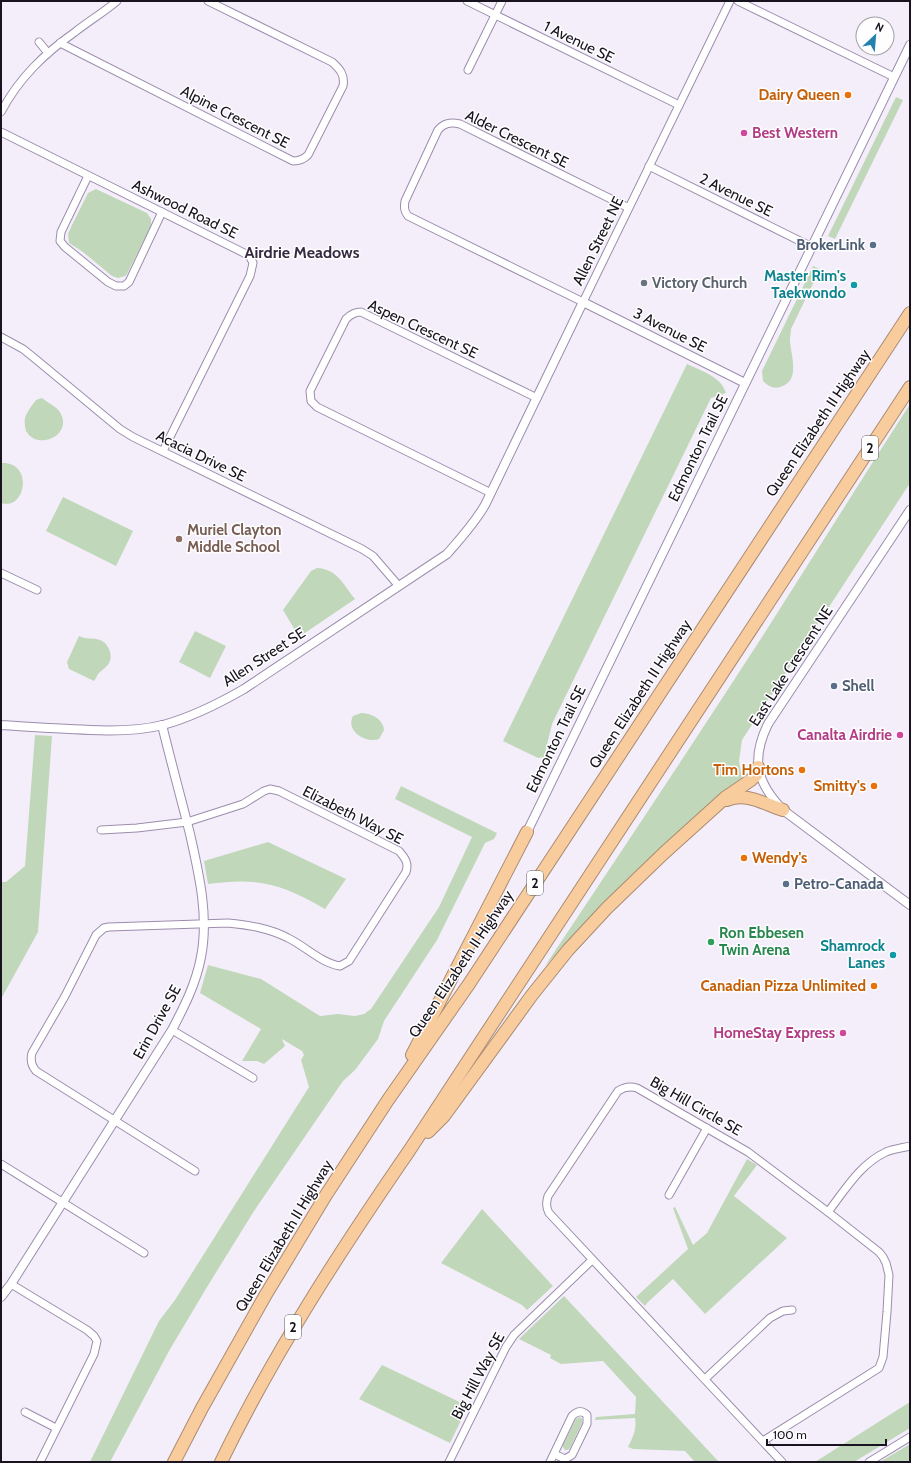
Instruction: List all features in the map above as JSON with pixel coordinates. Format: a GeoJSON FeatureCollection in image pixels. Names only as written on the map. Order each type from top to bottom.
{"type":"FeatureCollection","features":[{"type":"Feature","properties":{"kind":"highway","name":"Queen Elizabeth II Highway"},"geometry":{"type":"LineString","coordinates":[[174,1462],[202,1408],[265,1296],[326,1194],[388,1100],[468,984],[910,313]]}},
{"type":"Feature","properties":{"kind":"highway","name":"2"},"geometry":{"type":"LineString","coordinates":[[221,1462],[293,1328],[353,1233],[409,1151],[910,387]]}},
{"type":"Feature","properties":{"kind":"highway"},"geometry":{"type":"LineString","coordinates":[[409,1151],[444,1116],[532,995],[568,950],[633,882],[709,811],[726,797],[752,780],[757,774],[758,767]]}},
{"type":"Feature","properties":{"kind":"highway"},"geometry":{"type":"LineString","coordinates":[[709,811],[725,801],[739,797],[752,798],[783,810]]}},
{"type":"Feature","properties":{"kind":"highway"},"geometry":{"type":"LineString","coordinates":[[388,1100],[527,832]]}},
{"type":"Feature","properties":{"kind":"street"},"geometry":{"type":"LineString","coordinates":[[1,112],[14,90],[28,72],[60,43],[117,1]]}},
{"type":"Feature","properties":{"kind":"street","name":"Alpine Crescent SE"},"geometry":{"type":"LineString","coordinates":[[60,43],[293,160],[297,161],[305,158],[308,155],[343,86],[344,79],[342,73],[332,62],[208,1]]}},
{"type":"Feature","properties":{"kind":"street","name":"1 Avenue SE"},"geometry":{"type":"LineString","coordinates":[[467,1],[679,105]]}},
{"type":"Feature","properties":{"kind":"street"},"geometry":{"type":"LineString","coordinates":[[468,70],[502,1]]}},
{"type":"Feature","properties":{"kind":"street","name":"Allen Street NE"},"geometry":{"type":"LineString","coordinates":[[491,493],[730,1]]}},
{"type":"Feature","properties":{"kind":"street"},"geometry":{"type":"LineString","coordinates":[[738,1],[894,77]]}},
{"type":"Feature","properties":{"kind":"street"},"geometry":{"type":"LineString","coordinates":[[39,42],[48,53]]}},
{"type":"Feature","properties":{"kind":"street","name":"Edmonton Trail SE"},"geometry":{"type":"LineString","coordinates":[[527,832],[910,44]]}},
{"type":"Feature","properties":{"kind":"street","name":"Alder Crescent SE"},"geometry":{"type":"LineString","coordinates":[[583,302],[408,216],[404,210],[405,201],[438,130],[442,125],[447,123],[460,124],[629,208]]}},
{"type":"Feature","properties":{"kind":"street","name":"Ashwood Road SE"},"geometry":{"type":"LineString","coordinates":[[1,132],[250,257],[253,263],[250,276],[163,451]]}},
{"type":"Feature","properties":{"kind":"street","name":"2 Avenue SE"},"geometry":{"type":"LineString","coordinates":[[649,166],[812,246]]}},
{"type":"Feature","properties":{"kind":"street"},"geometry":{"type":"LineString","coordinates":[[88,176],[61,232],[60,241],[65,247],[116,286],[124,286],[129,282],[162,212]]}},
{"type":"Feature","properties":{"kind":"street","name":"3 Avenue SE"},"geometry":{"type":"LineString","coordinates":[[583,302],[745,383]]}},
{"type":"Feature","properties":{"kind":"street","name":"Aspen Crescent SE"},"geometry":{"type":"LineString","coordinates":[[491,493],[317,407],[311,401],[310,391],[346,319],[350,315],[361,312],[537,398]]}},
{"type":"Feature","properties":{"kind":"street","name":"Acacia Drive SE"},"geometry":{"type":"LineString","coordinates":[[1,336],[33,357],[120,429],[362,549],[373,556],[398,585]]}},
{"type":"Feature","properties":{"kind":"street","name":"Allen Street SE"},"geometry":{"type":"LineString","coordinates":[[1,726],[110,731],[135,730],[162,725],[191,716],[216,705],[244,689],[446,554],[464,536],[476,520],[491,493]]}},
{"type":"Feature","properties":{"kind":"street","name":"East Lake Crescent NE"},"geometry":{"type":"LineString","coordinates":[[910,510],[768,724],[758,746],[758,767],[767,791],[783,810],[910,905]]}},
{"type":"Feature","properties":{"kind":"street"},"geometry":{"type":"LineString","coordinates":[[1,573],[37,590]]}},
{"type":"Feature","properties":{"kind":"street","name":"Erin Drive SE"},"geometry":{"type":"LineString","coordinates":[[1,1297],[11,1284],[172,1030],[187,1002],[197,974],[204,943],[204,924],[199,874],[162,725]]}},
{"type":"Feature","properties":{"kind":"street","name":"Elizabeth Way SE"},"geometry":{"type":"LineString","coordinates":[[187,822],[243,804],[264,791],[270,789],[275,790],[399,852],[404,856],[408,868],[349,962],[340,966],[329,963],[288,937],[261,928],[228,923],[204,924]]}},
{"type":"Feature","properties":{"kind":"street"},"geometry":{"type":"LineString","coordinates":[[101,830],[137,828],[187,822]]}},
{"type":"Feature","properties":{"kind":"street"},"geometry":{"type":"LineString","coordinates":[[195,1171],[36,1071],[31,1064],[30,1058],[65,996],[93,939],[100,931],[109,927],[204,924]]}},
{"type":"Feature","properties":{"kind":"street"},"geometry":{"type":"LineString","coordinates":[[172,1030],[253,1078]]}},
{"type":"Feature","properties":{"kind":"street","name":"Big Hill Circle SE"},"geometry":{"type":"LineString","coordinates":[[763,1441],[879,1368],[883,1357],[888,1282],[888,1269],[886,1262],[878,1252],[828,1212],[748,1152],[637,1088],[628,1087],[618,1091],[547,1200],[547,1209],[592,1260],[782,1462]]}},
{"type":"Feature","properties":{"kind":"street"},"geometry":{"type":"LineString","coordinates":[[669,1195],[707,1128]]}},
{"type":"Feature","properties":{"kind":"street"},"geometry":{"type":"LineString","coordinates":[[828,1212],[856,1175],[867,1164],[888,1151],[910,1146]]}},
{"type":"Feature","properties":{"kind":"street"},"geometry":{"type":"LineString","coordinates":[[1,1164],[144,1253]]}},
{"type":"Feature","properties":{"kind":"street","name":"Big Hill Way SE"},"geometry":{"type":"LineString","coordinates":[[449,1462],[506,1347],[514,1335],[592,1260]]}},
{"type":"Feature","properties":{"kind":"street"},"geometry":{"type":"LineString","coordinates":[[11,1284],[87,1330],[97,1341],[94,1354],[40,1462]]}},
{"type":"Feature","properties":{"kind":"street"},"geometry":{"type":"LineString","coordinates":[[705,1379],[770,1318],[783,1311],[792,1310]]}},
{"type":"Feature","properties":{"kind":"street"},"geometry":{"type":"LineString","coordinates":[[25,1412],[56,1428]]}},
{"type":"Feature","properties":{"kind":"street"},"geometry":{"type":"LineString","coordinates":[[550,1462],[572,1416],[576,1412],[584,1412],[588,1419],[587,1424],[572,1455],[565,1458],[554,1454]]}},
{"type":"Feature","properties":{"kind":"street"},"geometry":{"type":"LineString","coordinates":[[870,1462],[910,1437]]}},
{"type":"Feature","properties":{"kind":"green space"},"geometry":{"type":"Polygon","coordinates":[[[896,97],[903,100],[835,239],[828,236],[896,97]]]}},
{"type":"Feature","properties":{"kind":"green space"},"geometry":{"type":"Polygon","coordinates":[[[96,189],[147,213],[151,219],[151,226],[125,276],[118,278],[112,276],[83,252],[69,243],[68,234],[88,193],[96,189]]]}},
{"type":"Feature","properties":{"kind":"green space"},"geometry":{"type":"Polygon","coordinates":[[[813,266],[820,269],[791,329],[790,339],[793,373],[791,379],[787,384],[780,387],[771,387],[763,381],[762,371],[813,266]]]}},
{"type":"Feature","properties":{"kind":"green space"},"geometry":{"type":"Polygon","coordinates":[[[687,364],[715,378],[720,382],[726,393],[711,398],[552,724],[544,757],[538,758],[503,741],[687,364]]]}},
{"type":"Feature","properties":{"kind":"green space"},"geometry":{"type":"Polygon","coordinates":[[[42,398],[58,409],[63,422],[62,429],[58,434],[52,438],[38,440],[31,437],[26,431],[25,420],[31,406],[36,400],[42,398]]]}},
{"type":"Feature","properties":{"kind":"green space"},"geometry":{"type":"Polygon","coordinates":[[[910,404],[910,483],[742,740],[739,761],[742,778],[715,799],[640,868],[545,966],[762,637],[910,404]]]}},
{"type":"Feature","properties":{"kind":"green space"},"geometry":{"type":"Polygon","coordinates":[[[1,463],[12,464],[22,477],[23,485],[21,493],[16,500],[10,503],[1,503],[1,463]]]}},
{"type":"Feature","properties":{"kind":"green space"},"geometry":{"type":"Polygon","coordinates":[[[63,497],[133,531],[116,566],[46,531],[63,497]]]}},
{"type":"Feature","properties":{"kind":"green space"},"geometry":{"type":"Polygon","coordinates":[[[317,568],[330,571],[335,574],[355,599],[299,637],[283,610],[311,571],[317,568]]]}},
{"type":"Feature","properties":{"kind":"green space"},"geometry":{"type":"Polygon","coordinates":[[[195,631],[226,646],[210,678],[179,662],[195,631]]]}},
{"type":"Feature","properties":{"kind":"green space"},"geometry":{"type":"Polygon","coordinates":[[[79,636],[100,640],[106,644],[109,649],[111,657],[109,663],[98,674],[94,681],[69,669],[67,662],[79,636]]]}},
{"type":"Feature","properties":{"kind":"green space"},"geometry":{"type":"Polygon","coordinates":[[[361,713],[372,715],[379,720],[384,730],[379,739],[368,740],[358,735],[354,731],[351,722],[353,716],[361,713]]]}},
{"type":"Feature","properties":{"kind":"green space"},"geometry":{"type":"Polygon","coordinates":[[[35,735],[52,736],[38,932],[1,999],[1,882],[6,882],[25,866],[35,735]]]}},
{"type":"Feature","properties":{"kind":"green space"},"geometry":{"type":"Polygon","coordinates":[[[401,786],[497,833],[494,839],[485,843],[437,940],[384,1021],[378,1039],[355,1070],[343,1081],[254,1211],[207,1287],[169,1351],[110,1462],[90,1462],[159,1321],[175,1300],[309,1087],[301,1060],[304,1055],[302,1051],[282,1039],[285,1046],[264,1064],[257,1061],[242,1061],[261,1029],[200,993],[208,965],[261,979],[320,1016],[338,1014],[355,1016],[364,1014],[371,1009],[439,907],[472,837],[395,799],[401,786]]]}},
{"type":"Feature","properties":{"kind":"green space"},"geometry":{"type":"Polygon","coordinates":[[[268,842],[346,879],[325,909],[309,900],[269,884],[242,881],[208,884],[204,861],[268,842]]]}},
{"type":"Feature","properties":{"kind":"green space"},"geometry":{"type":"Polygon","coordinates":[[[747,1159],[757,1165],[734,1196],[787,1238],[705,1314],[673,1279],[645,1306],[636,1297],[688,1249],[673,1208],[675,1207],[693,1245],[707,1233],[747,1159]]]}},
{"type":"Feature","properties":{"kind":"green space"},"geometry":{"type":"Polygon","coordinates":[[[482,1209],[553,1286],[527,1310],[522,1305],[441,1263],[482,1209]]]}},
{"type":"Feature","properties":{"kind":"green space"},"geometry":{"type":"Polygon","coordinates":[[[564,1296],[719,1462],[695,1462],[685,1451],[633,1449],[628,1447],[635,1429],[635,1418],[595,1420],[596,1417],[635,1414],[636,1397],[603,1361],[561,1364],[550,1358],[551,1355],[519,1339],[564,1296]]]}},
{"type":"Feature","properties":{"kind":"green space"},"geometry":{"type":"Polygon","coordinates":[[[382,1365],[468,1406],[450,1443],[359,1399],[382,1365]]]}},
{"type":"Feature","properties":{"kind":"green space"},"geometry":{"type":"Polygon","coordinates":[[[910,1402],[910,1428],[854,1462],[815,1462],[910,1402]]]}},
{"type":"Feature","properties":{"kind":"green space"},"geometry":{"type":"Polygon","coordinates":[[[580,1417],[582,1419],[582,1423],[570,1448],[565,1450],[563,1445],[576,1419],[580,1417]]]}},
{"type":"Feature","properties":{"kind":"green space"},"geometry":{"type":"Polygon","coordinates":[[[910,1444],[910,1462],[880,1462],[910,1444]]]}},
{"type":"Feature","properties":{"kind":"place","name":"Dairy Queen"},"geometry":{"type":"Point","coordinates":[848,95]}},
{"type":"Feature","properties":{"kind":"place","name":"Best Western"},"geometry":{"type":"Point","coordinates":[744,133]}},
{"type":"Feature","properties":{"kind":"place","name":"BrokerLink"},"geometry":{"type":"Point","coordinates":[873,245]}},
{"type":"Feature","properties":{"kind":"place","name":"Victory Church"},"geometry":{"type":"Point","coordinates":[644,283]}},
{"type":"Feature","properties":{"kind":"place","name":"Master Rim's Taekwondo"},"geometry":{"type":"Point","coordinates":[854,285]}},
{"type":"Feature","properties":{"kind":"place","name":"Muriel Clayton Middle School"},"geometry":{"type":"Point","coordinates":[179,539]}},
{"type":"Feature","properties":{"kind":"place","name":"Shell"},"geometry":{"type":"Point","coordinates":[834,686]}},
{"type":"Feature","properties":{"kind":"place","name":"Canalta Airdrie"},"geometry":{"type":"Point","coordinates":[900,735]}},
{"type":"Feature","properties":{"kind":"place","name":"Tim Hortons"},"geometry":{"type":"Point","coordinates":[802,770]}},
{"type":"Feature","properties":{"kind":"place","name":"Smitty's"},"geometry":{"type":"Point","coordinates":[874,786]}},
{"type":"Feature","properties":{"kind":"place","name":"Wendy's"},"geometry":{"type":"Point","coordinates":[744,858]}},
{"type":"Feature","properties":{"kind":"place","name":"Petro-Canada"},"geometry":{"type":"Point","coordinates":[786,884]}},
{"type":"Feature","properties":{"kind":"place","name":"Ron Ebbesen Twin Arena"},"geometry":{"type":"Point","coordinates":[711,942]}},
{"type":"Feature","properties":{"kind":"place","name":"Shamrock Lanes"},"geometry":{"type":"Point","coordinates":[893,955]}},
{"type":"Feature","properties":{"kind":"place","name":"Canadian Pizza Unlimited"},"geometry":{"type":"Point","coordinates":[874,986]}},
{"type":"Feature","properties":{"kind":"place","name":"HomeStay Express"},"geometry":{"type":"Point","coordinates":[843,1033]}},
{"type":"Feature","properties":{"kind":"district","name":"Airdrie Meadows"},"geometry":{"type":"Point","coordinates":[302,252]}}]}
